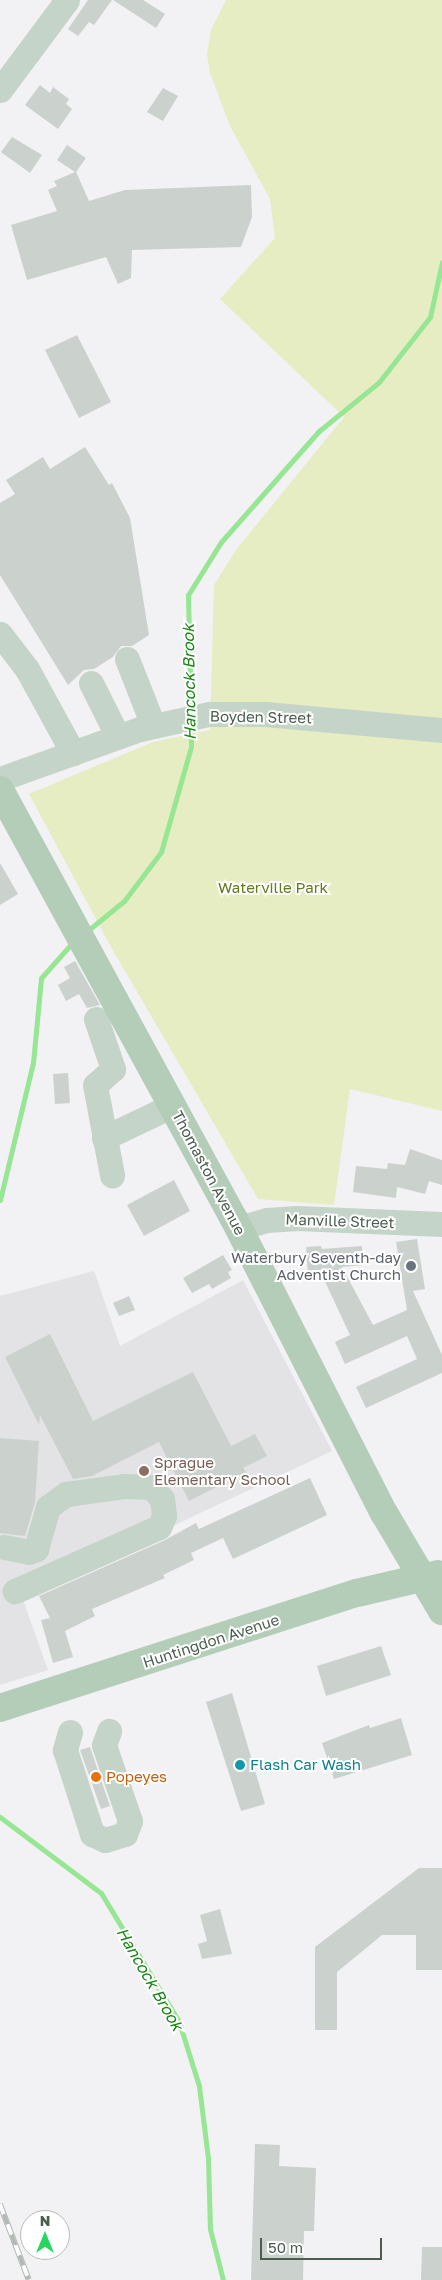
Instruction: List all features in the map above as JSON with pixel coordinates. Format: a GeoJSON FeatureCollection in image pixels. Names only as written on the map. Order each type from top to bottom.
{"type":"FeatureCollection","features":[{"type":"Feature","properties":{"kind":"main road","name":"Thomaston Avenue"},"geometry":{"type":"LineString","coordinates":[[0,790],[239,1228],[384,1514],[432,1575],[442,1611]]}},
{"type":"Feature","properties":{"kind":"main road","name":"Huntingdon Avenue"},"geometry":{"type":"LineString","coordinates":[[0,1708],[356,1593],[432,1575]]}},
{"type":"Feature","properties":{"kind":"street"},"geometry":{"type":"LineString","coordinates":[[0,90],[68,0]]}},
{"type":"Feature","properties":{"kind":"street"},"geometry":{"type":"LineString","coordinates":[[0,634],[27,668],[74,753]]}},
{"type":"Feature","properties":{"kind":"street"},"geometry":{"type":"LineString","coordinates":[[127,659],[163,723]]}},
{"type":"Feature","properties":{"kind":"street"},"geometry":{"type":"LineString","coordinates":[[92,683],[118,737]]}},
{"type":"Feature","properties":{"kind":"street","name":"Boyden Street"},"geometry":{"type":"LineString","coordinates":[[0,779],[163,723],[209,714],[265,714],[442,730]]}},
{"type":"Feature","properties":{"kind":"street"},"geometry":{"type":"LineString","coordinates":[[96,1019],[113,1069],[95,1085],[112,1175]]}},
{"type":"Feature","properties":{"kind":"street"},"geometry":{"type":"LineString","coordinates":[[104,1138],[173,1105]]}},
{"type":"Feature","properties":{"kind":"street","name":"Manville Street"},"geometry":{"type":"LineString","coordinates":[[239,1228],[267,1220],[297,1218],[442,1224]]}},
{"type":"Feature","properties":{"kind":"street"},"geometry":{"type":"LineString","coordinates":[[4,1547],[29,1552],[36,1549],[48,1507],[66,1494],[134,1486],[151,1487],[162,1499],[164,1516],[159,1526],[15,1591]]}},
{"type":"Feature","properties":{"kind":"street"},"geometry":{"type":"LineString","coordinates":[[70,1732],[65,1750],[92,1834],[105,1840],[125,1834],[130,1820],[104,1745],[109,1731]]}},
{"type":"Feature","properties":{"kind":"shaded area","name":"Sprague Elementary School"},"geometry":{"type":"Polygon","coordinates":[[[94,1271],[120,1346],[243,1280],[332,1451],[22,1597],[48,1670],[0,1685],[0,1296],[94,1271]]]}},
{"type":"Feature","properties":{"kind":"green space","name":"Waterville Park"},"geometry":{"type":"Polygon","coordinates":[[[226,0],[442,0],[442,1111],[350,1089],[334,1205],[258,1199],[111,947],[29,794],[153,742],[210,730],[214,585],[236,550],[344,417],[220,299],[275,238],[270,199],[230,126],[210,73],[207,54],[211,30],[226,0]]]}},
{"type":"Feature","properties":{"kind":"building"},"geometry":{"type":"Polygon","coordinates":[[[88,0],[112,0],[94,25],[89,22],[78,36],[68,29],[88,0]]]}},
{"type":"Feature","properties":{"kind":"building"},"geometry":{"type":"Polygon","coordinates":[[[113,0],[143,0],[165,14],[156,28],[113,0]]]}},
{"type":"Feature","properties":{"kind":"building"},"geometry":{"type":"Polygon","coordinates":[[[40,85],[50,93],[53,87],[69,99],[66,104],[72,109],[58,129],[25,105],[40,85]]]}},
{"type":"Feature","properties":{"kind":"building"},"geometry":{"type":"Polygon","coordinates":[[[163,88],[178,96],[163,121],[147,112],[163,88]]]}},
{"type":"Feature","properties":{"kind":"building"},"geometry":{"type":"Polygon","coordinates":[[[12,137],[42,155],[30,173],[1,152],[12,137]]]}},
{"type":"Feature","properties":{"kind":"building"},"geometry":{"type":"Polygon","coordinates":[[[67,145],[86,158],[76,172],[89,201],[125,190],[251,185],[252,217],[241,247],[132,250],[131,278],[118,284],[106,257],[27,280],[11,225],[57,211],[48,190],[57,186],[54,181],[75,172],[57,160],[67,145]]]}},
{"type":"Feature","properties":{"kind":"building"},"geometry":{"type":"Polygon","coordinates":[[[77,335],[111,402],[79,418],[45,350],[77,335]]]}},
{"type":"Feature","properties":{"kind":"building"},"geometry":{"type":"Polygon","coordinates":[[[85,447],[109,485],[112,483],[130,518],[149,635],[132,646],[121,646],[113,657],[94,669],[84,670],[68,685],[0,575],[0,503],[15,494],[6,480],[43,457],[50,469],[85,447]]]}},
{"type":"Feature","properties":{"kind":"building"},"geometry":{"type":"Polygon","coordinates":[[[0,863],[18,894],[0,905],[0,863]]]}},
{"type":"Feature","properties":{"kind":"building"},"geometry":{"type":"Polygon","coordinates":[[[75,961],[100,1005],[87,1008],[79,994],[66,1001],[58,985],[70,978],[64,967],[75,961]]]}},
{"type":"Feature","properties":{"kind":"building"},"geometry":{"type":"Polygon","coordinates":[[[68,1073],[70,1103],[55,1104],[53,1074],[68,1073]]]}},
{"type":"Feature","properties":{"kind":"building"},"geometry":{"type":"Polygon","coordinates":[[[410,1149],[442,1160],[442,1185],[429,1181],[425,1194],[397,1187],[396,1198],[353,1192],[356,1166],[387,1169],[388,1163],[405,1165],[410,1149]]]}},
{"type":"Feature","properties":{"kind":"building"},"geometry":{"type":"Polygon","coordinates":[[[174,1180],[190,1211],[144,1236],[127,1205],[174,1180]]]}},
{"type":"Feature","properties":{"kind":"building"},"geometry":{"type":"Polygon","coordinates":[[[417,1239],[425,1289],[413,1291],[442,1355],[442,1373],[366,1408],[356,1387],[417,1359],[407,1336],[345,1364],[335,1342],[350,1335],[321,1273],[308,1275],[306,1247],[321,1246],[322,1249],[362,1246],[363,1265],[342,1267],[373,1325],[407,1310],[396,1242],[417,1239]]]}},
{"type":"Feature","properties":{"kind":"building"},"geometry":{"type":"Polygon","coordinates":[[[223,1255],[232,1270],[228,1272],[231,1278],[212,1289],[209,1284],[192,1293],[183,1278],[223,1255]]]}},
{"type":"Feature","properties":{"kind":"building"},"geometry":{"type":"Polygon","coordinates":[[[129,1296],[135,1310],[119,1316],[113,1303],[129,1296]]]}},
{"type":"Feature","properties":{"kind":"building"},"geometry":{"type":"Polygon","coordinates":[[[50,1334],[93,1421],[193,1372],[231,1446],[255,1434],[267,1456],[243,1468],[246,1472],[189,1501],[159,1442],[92,1476],[73,1479],[40,1415],[39,1425],[5,1357],[50,1334]]]}},
{"type":"Feature","properties":{"kind":"building"},"geometry":{"type":"Polygon","coordinates":[[[0,1438],[39,1441],[35,1502],[25,1536],[0,1533],[0,1438]]]}},
{"type":"Feature","properties":{"kind":"building"},"geometry":{"type":"Polygon","coordinates":[[[310,1478],[327,1515],[233,1559],[223,1538],[191,1553],[194,1560],[163,1575],[165,1578],[92,1609],[95,1616],[65,1631],[73,1657],[53,1663],[41,1620],[50,1618],[39,1596],[165,1540],[196,1523],[199,1529],[310,1478]]]}},
{"type":"Feature","properties":{"kind":"building"},"geometry":{"type":"Polygon","coordinates":[[[381,1646],[391,1675],[326,1696],[317,1666],[381,1646]]]}},
{"type":"Feature","properties":{"kind":"building","name":"Flash Car Wash"},"geometry":{"type":"Polygon","coordinates":[[[232,1693],[265,1804],[241,1811],[206,1702],[232,1693]]]}},
{"type":"Feature","properties":{"kind":"building"},"geometry":{"type":"Polygon","coordinates":[[[401,1718],[412,1755],[334,1779],[322,1743],[369,1725],[370,1728],[401,1718]]]}},
{"type":"Feature","properties":{"kind":"building"},"geometry":{"type":"Polygon","coordinates":[[[90,1747],[110,1806],[101,1809],[80,1750],[90,1747]]]}},
{"type":"Feature","properties":{"kind":"building"},"geometry":{"type":"Polygon","coordinates":[[[419,1868],[442,1868],[442,1970],[416,1970],[416,1935],[382,1935],[337,1972],[337,2030],[315,2030],[315,1947],[419,1868]]]}},
{"type":"Feature","properties":{"kind":"building"},"geometry":{"type":"Polygon","coordinates":[[[220,1909],[232,1954],[202,1959],[198,1944],[207,1941],[200,1915],[220,1909]]]}},
{"type":"Feature","properties":{"kind":"building"},"geometry":{"type":"Polygon","coordinates":[[[255,2144],[280,2145],[279,2166],[316,2168],[314,2231],[304,2231],[303,2280],[251,2280],[255,2144]]]}},
{"type":"Feature","properties":{"kind":"building"},"geometry":{"type":"Polygon","coordinates":[[[422,2247],[442,2247],[442,2280],[421,2280],[422,2247]]]}},
{"type":"Feature","properties":{"kind":"waterway","name":"Hancock Brook"},"geometry":{"type":"LineString","coordinates":[[191,712],[188,595],[221,542],[319,431],[379,382],[430,317],[442,262]]}},
{"type":"Feature","properties":{"kind":"waterway","name":"Hancock Brook"},"geometry":{"type":"LineString","coordinates":[[86,932],[124,901],[161,852],[191,747],[191,725]]}},
{"type":"Feature","properties":{"kind":"waterway","name":"Hancock Brook"},"geometry":{"type":"LineString","coordinates":[[0,1200],[33,1063],[41,978],[73,942]]}},
{"type":"Feature","properties":{"kind":"waterway","name":"Hancock Brook"},"geometry":{"type":"LineString","coordinates":[[0,1817],[101,1893],[179,2022],[199,2086],[208,2158],[210,2229],[223,2280]]}},
{"type":"Feature","properties":{"kind":"railway"},"geometry":{"type":"LineString","coordinates":[[0,2204],[29,2280]]}},
{"type":"Feature","properties":{"kind":"place","name":"Waterbury Seventh-day Adventist Church"},"geometry":{"type":"Point","coordinates":[411,1266]}},
{"type":"Feature","properties":{"kind":"place","name":"Sprague Elementary School"},"geometry":{"type":"Point","coordinates":[144,1471]}},
{"type":"Feature","properties":{"kind":"place","name":"Flash Car Wash"},"geometry":{"type":"Point","coordinates":[240,1765]}},
{"type":"Feature","properties":{"kind":"place","name":"Popeyes"},"geometry":{"type":"Point","coordinates":[96,1777]}}]}
